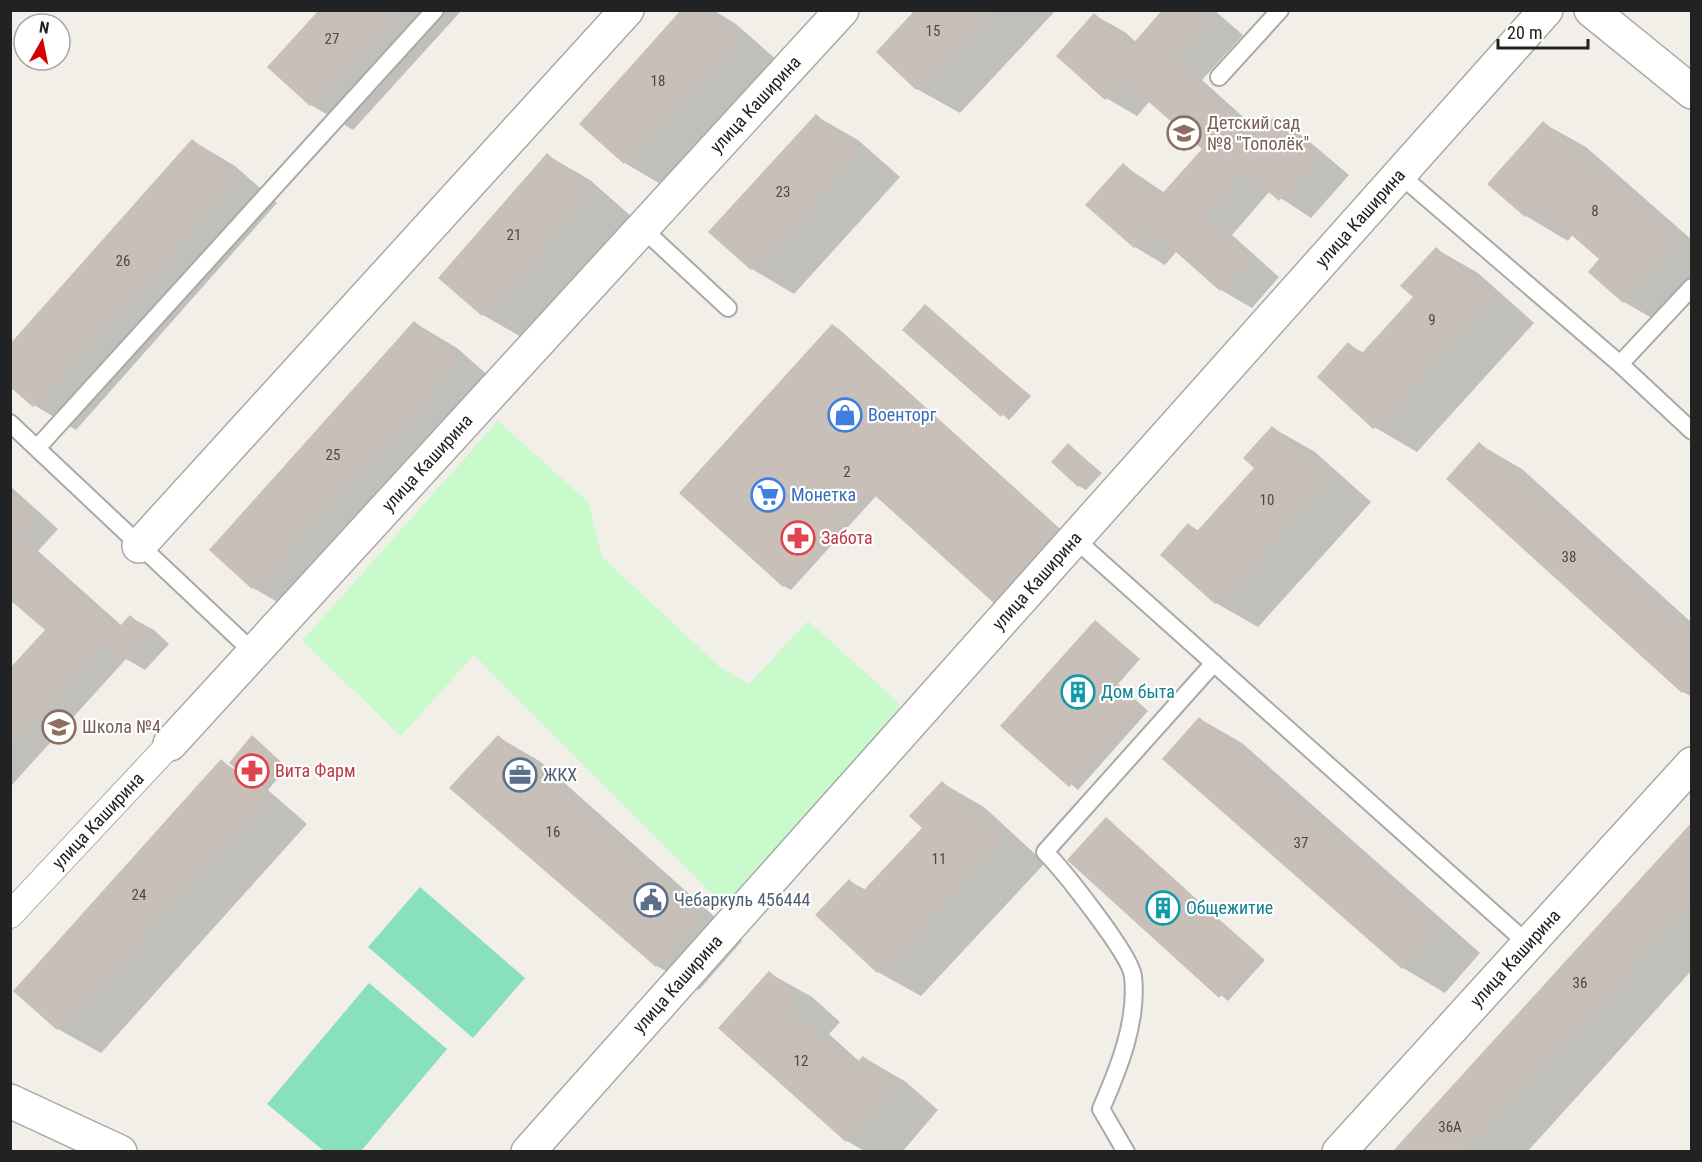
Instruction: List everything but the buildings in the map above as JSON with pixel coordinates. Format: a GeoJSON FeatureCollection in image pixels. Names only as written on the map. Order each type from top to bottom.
{"type":"FeatureCollection","features":[{"type":"Feature","properties":{"kind":"street"},"geometry":{"type":"LineString","coordinates":[[139,546],[627,10]]}},
{"type":"Feature","properties":{"kind":"street","name":"улица Каширина"},"geometry":{"type":"LineString","coordinates":[[10,915],[170,744],[842,10]]}},
{"type":"Feature","properties":{"kind":"street","name":"улица Каширина"},"geometry":{"type":"LineString","coordinates":[[528,1152],[1546,10]]}},
{"type":"Feature","properties":{"kind":"street"},"geometry":{"type":"LineString","coordinates":[[1591,10],[1692,92]]}},
{"type":"Feature","properties":{"kind":"street","name":"улица Каширина"},"geometry":{"type":"LineString","coordinates":[[1338,1152],[1692,764]]}},
{"type":"Feature","properties":{"kind":"street"},"geometry":{"type":"LineString","coordinates":[[10,1101],[120,1152]]}},
{"type":"Feature","properties":{"kind":"lane"},"geometry":{"type":"LineString","coordinates":[[37,448],[435,10]]}},
{"type":"Feature","properties":{"kind":"lane"},"geometry":{"type":"LineString","coordinates":[[1219,77],[1280,10]]}},
{"type":"Feature","properties":{"kind":"lane"},"geometry":{"type":"LineString","coordinates":[[1399,174],[1620,364],[1692,431]]}},
{"type":"Feature","properties":{"kind":"lane"},"geometry":{"type":"LineString","coordinates":[[642,228],[728,308]]}},
{"type":"Feature","properties":{"kind":"lane"},"geometry":{"type":"LineString","coordinates":[[1620,364],[1692,287]]}},
{"type":"Feature","properties":{"kind":"lane"},"geometry":{"type":"LineString","coordinates":[[10,423],[253,652]]}},
{"type":"Feature","properties":{"kind":"lane"},"geometry":{"type":"LineString","coordinates":[[1075,538],[1528,944]]}},
{"type":"Feature","properties":{"kind":"lane"},"geometry":{"type":"LineString","coordinates":[[1126,1152],[1101,1108],[1130,1028],[1133,974],[1104,925],[1059,865],[1045,852],[1214,663]]}},
{"type":"Feature","properties":{"kind":"green space"},"geometry":{"type":"Polygon","coordinates":[[[498,421],[588,502],[602,557],[720,667],[749,684],[808,621],[899,703],[896,726],[742,900],[719,901],[474,655],[401,736],[302,641],[498,421]]]}},
{"type":"Feature","properties":{"kind":"green space"},"geometry":{"type":"Polygon","coordinates":[[[420,887],[525,978],[473,1038],[368,947],[420,887]]]}},
{"type":"Feature","properties":{"kind":"green space"},"geometry":{"type":"Polygon","coordinates":[[[369,983],[447,1049],[361,1151],[324,1151],[267,1104],[369,983]]]}},
{"type":"Feature","properties":{"kind":"place","name":"Детский сад №8 \"Тополёк\""},"geometry":{"type":"Point","coordinates":[1184,133]}},
{"type":"Feature","properties":{"kind":"place","name":"Военторг"},"geometry":{"type":"Point","coordinates":[845,415]}},
{"type":"Feature","properties":{"kind":"place","name":"Монетка"},"geometry":{"type":"Point","coordinates":[768,495]}},
{"type":"Feature","properties":{"kind":"place","name":"Забота"},"geometry":{"type":"Point","coordinates":[798,538]}},
{"type":"Feature","properties":{"kind":"place","name":"Дом быта"},"geometry":{"type":"Point","coordinates":[1078,692]}},
{"type":"Feature","properties":{"kind":"place","name":"Школа №4"},"geometry":{"type":"Point","coordinates":[59,727]}},
{"type":"Feature","properties":{"kind":"place","name":"Вита Фарм"},"geometry":{"type":"Point","coordinates":[252,771]}},
{"type":"Feature","properties":{"kind":"place","name":"ЖКХ"},"geometry":{"type":"Point","coordinates":[520,775]}},
{"type":"Feature","properties":{"kind":"place","name":"Чебаpкуль 456444"},"geometry":{"type":"Point","coordinates":[651,900]}},
{"type":"Feature","properties":{"kind":"place","name":"Общежитие"},"geometry":{"type":"Point","coordinates":[1163,908]}}]}
